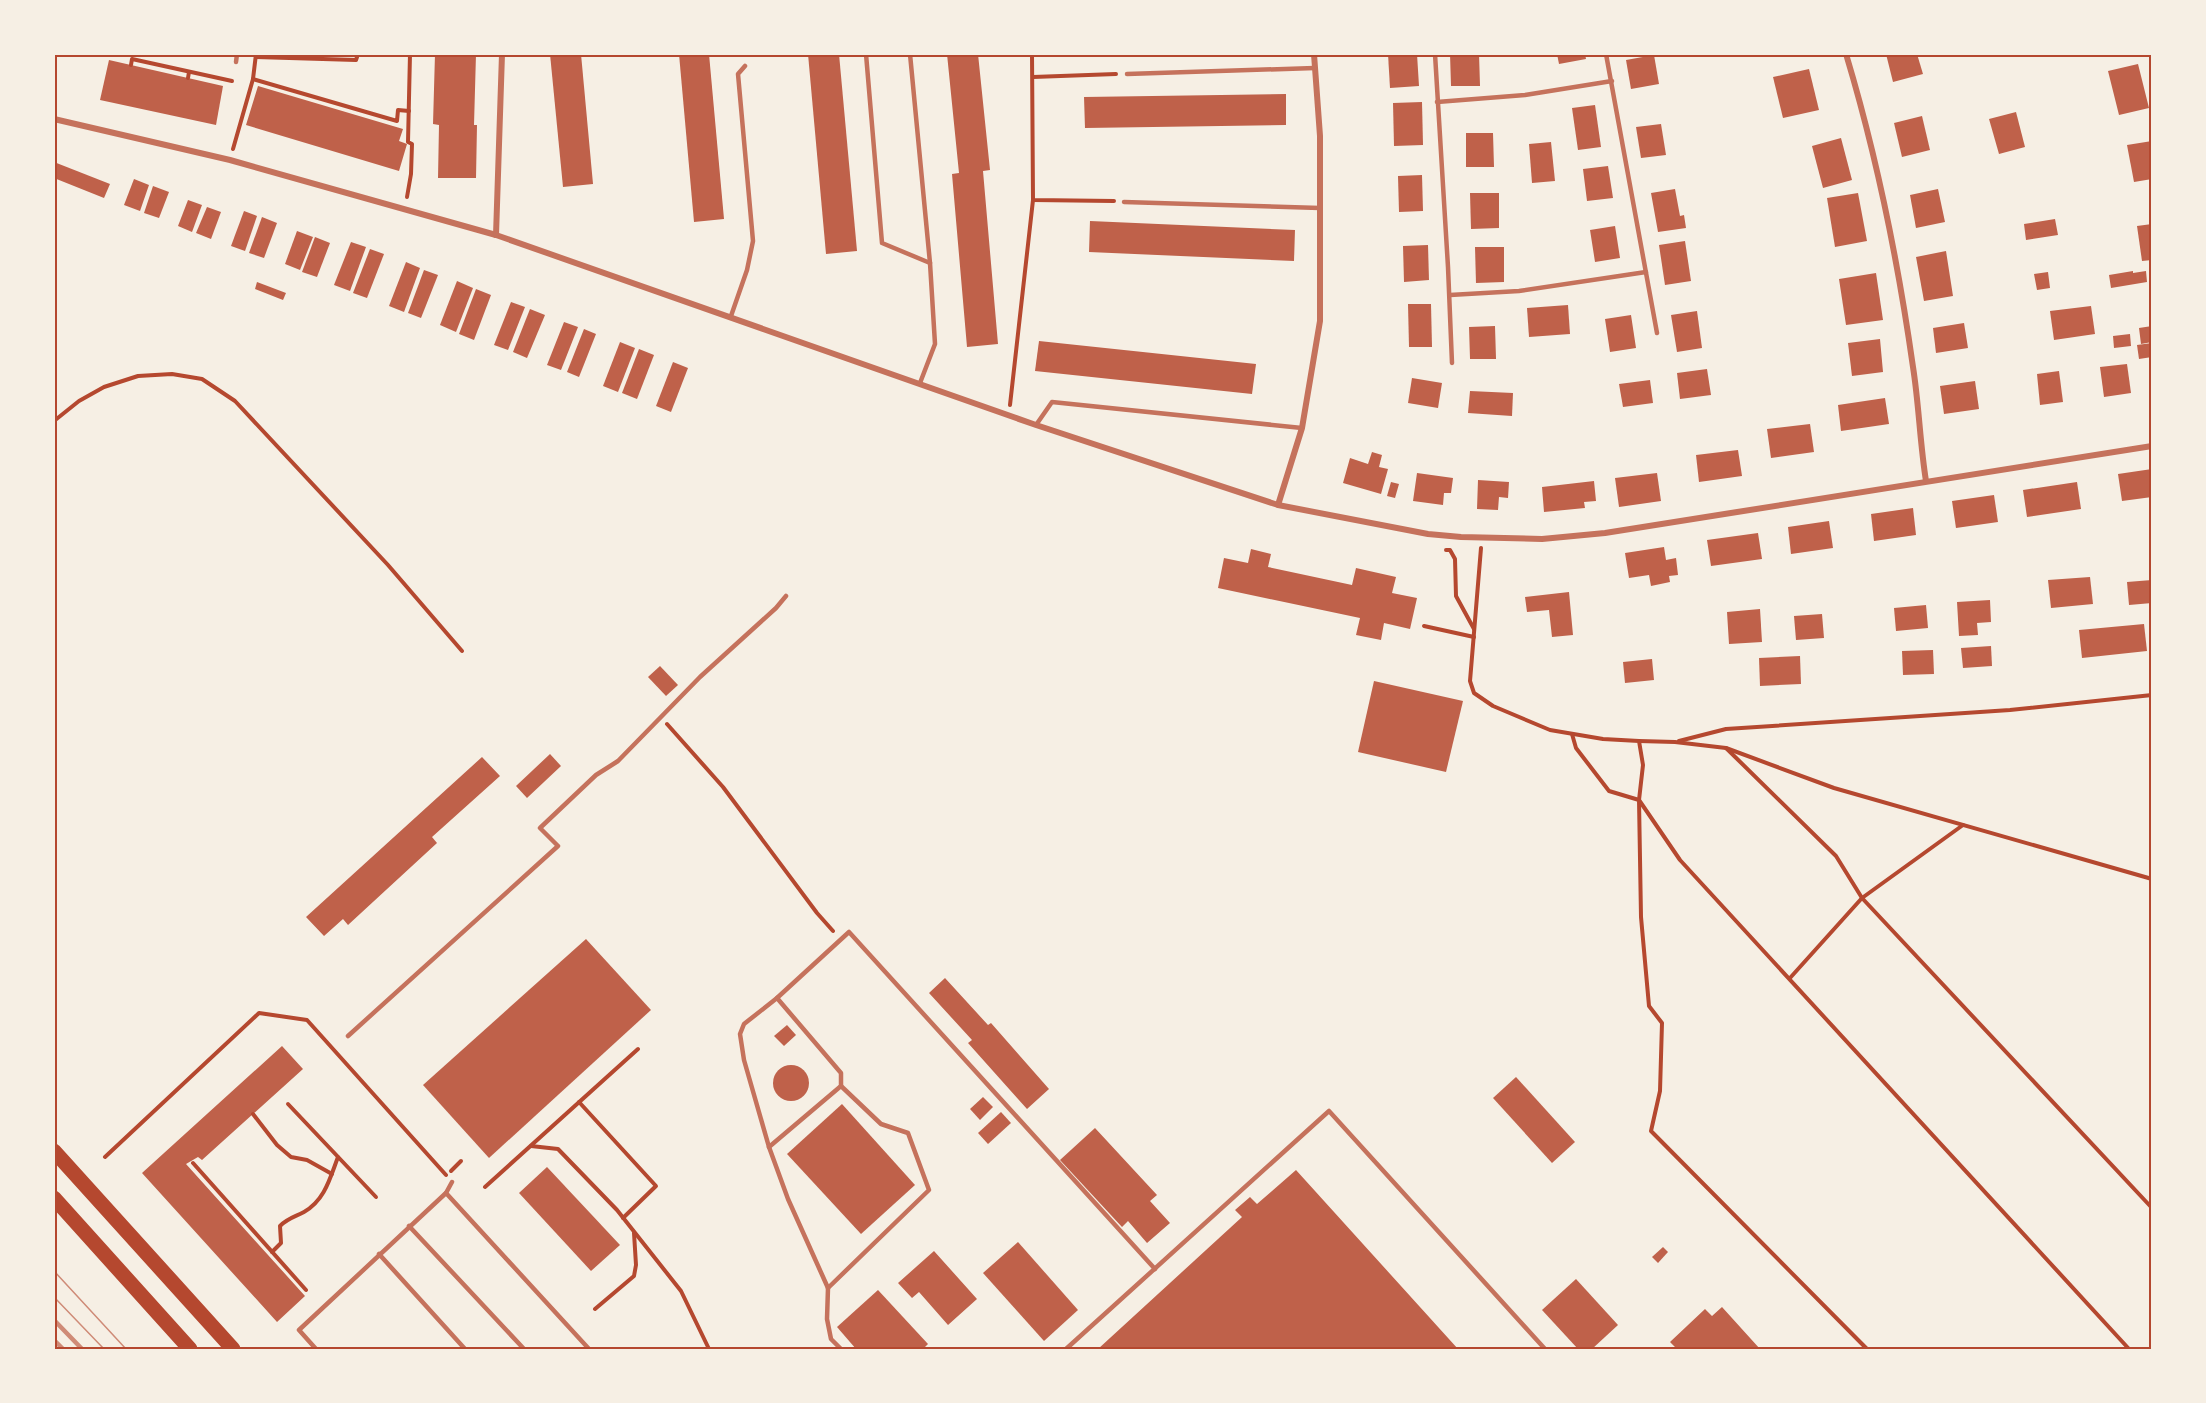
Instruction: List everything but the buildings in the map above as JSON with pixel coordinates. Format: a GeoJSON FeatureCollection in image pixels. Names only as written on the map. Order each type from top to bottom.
{"type":"FeatureCollection","features":[{"type":"Feature","properties":{"kind":"main road"},"geometry":{"type":"LineString","coordinates":[[54,1151],[233,1349]]}},
{"type":"Feature","properties":{"kind":"main road"},"geometry":{"type":"LineString","coordinates":[[54,1198],[190,1349]]}},
{"type":"Feature","properties":{"kind":"street"},"geometry":{"type":"LineString","coordinates":[[496,235],[502,54]]}},
{"type":"Feature","properties":{"kind":"street"},"geometry":{"type":"LineString","coordinates":[[1278,505],[1302,428],[1320,321],[1320,136],[1314,54]]}},
{"type":"Feature","properties":{"kind":"street"},"geometry":{"type":"LineString","coordinates":[[1846,54],[1881,186],[1901,287],[1914,371],[1926,481]]}},
{"type":"Feature","properties":{"kind":"street"},"geometry":{"type":"LineString","coordinates":[[54,119],[230,160],[496,235],[1036,425],[1278,505],[1428,534],[1542,539],[1605,533],[2152,446]]}},
{"type":"Feature","properties":{"kind":"lane"},"geometry":{"type":"LineString","coordinates":[[236,62],[237,54]]}},
{"type":"Feature","properties":{"kind":"lane"},"geometry":{"type":"LineString","coordinates":[[867,54],[882,243],[930,263]]}},
{"type":"Feature","properties":{"kind":"lane"},"geometry":{"type":"LineString","coordinates":[[910,54],[930,263],[935,344],[921,383]]}},
{"type":"Feature","properties":{"kind":"lane"},"geometry":{"type":"LineString","coordinates":[[1434,54],[1450,295],[1452,363]]}},
{"type":"Feature","properties":{"kind":"lane"},"geometry":{"type":"LineString","coordinates":[[1606,54],[1657,333]]}},
{"type":"Feature","properties":{"kind":"lane"},"geometry":{"type":"LineString","coordinates":[[731,316],[747,270],[753,241],[738,74],[745,66]]}},
{"type":"Feature","properties":{"kind":"lane"},"geometry":{"type":"LineString","coordinates":[[1127,74],[1315,68]]}},
{"type":"Feature","properties":{"kind":"lane"},"geometry":{"type":"LineString","coordinates":[[1437,102],[1525,95],[1612,81]]}},
{"type":"Feature","properties":{"kind":"lane"},"geometry":{"type":"LineString","coordinates":[[1124,202],[1320,208]]}},
{"type":"Feature","properties":{"kind":"lane"},"geometry":{"type":"LineString","coordinates":[[1450,295],[1519,291],[1646,272]]}},
{"type":"Feature","properties":{"kind":"lane"},"geometry":{"type":"LineString","coordinates":[[1036,425],[1052,402],[1302,428]]}},
{"type":"Feature","properties":{"kind":"lane"},"geometry":{"type":"LineString","coordinates":[[348,1036],[558,846],[540,828],[596,775],[618,761],[700,677],[776,608],[786,596]]}},
{"type":"Feature","properties":{"kind":"lane"},"geometry":{"type":"LineString","coordinates":[[841,1349],[831,1339],[827,1319],[828,1288],[788,1200],[769,1147],[744,1060],[740,1034],[744,1024],[777,998],[849,932],[1155,1269]]}},
{"type":"Feature","properties":{"kind":"lane"},"geometry":{"type":"LineString","coordinates":[[777,998],[841,1073],[841,1086],[881,1124],[908,1133],[929,1190],[828,1288]]}},
{"type":"Feature","properties":{"kind":"lane"},"geometry":{"type":"LineString","coordinates":[[769,1147],[841,1086]]}},
{"type":"Feature","properties":{"kind":"lane"},"geometry":{"type":"LineString","coordinates":[[1066,1349],[1329,1111],[1545,1349]]}},
{"type":"Feature","properties":{"kind":"lane"},"geometry":{"type":"LineString","coordinates":[[316,1349],[299,1330],[446,1193],[452,1182]]}},
{"type":"Feature","properties":{"kind":"lane"},"geometry":{"type":"LineString","coordinates":[[446,1193],[589,1349]]}},
{"type":"Feature","properties":{"kind":"lane"},"geometry":{"type":"LineString","coordinates":[[409,1226],[524,1349]]}},
{"type":"Feature","properties":{"kind":"lane"},"geometry":{"type":"LineString","coordinates":[[379,1254],[465,1349]]}},
{"type":"Feature","properties":{"kind":"path"},"geometry":{"type":"LineString","coordinates":[[230,160],[258,56],[356,60],[358,54]]}},
{"type":"Feature","properties":{"kind":"path"},"geometry":{"type":"LineString","coordinates":[[410,54],[408,142],[412,144],[410,187]]}},
{"type":"Feature","properties":{"kind":"path"},"geometry":{"type":"LineString","coordinates":[[1009,415],[1033,200],[1032,54]]}},
{"type":"Feature","properties":{"kind":"path"},"geometry":{"type":"LineString","coordinates":[[131,65],[132,59],[232,81]]}},
{"type":"Feature","properties":{"kind":"path"},"geometry":{"type":"LineString","coordinates":[[188,78],[189,72]]}},
{"type":"Feature","properties":{"kind":"path"},"geometry":{"type":"LineString","coordinates":[[1033,77],[1127,74]]}},
{"type":"Feature","properties":{"kind":"path"},"geometry":{"type":"LineString","coordinates":[[253,79],[397,121],[398,110],[409,111]]}},
{"type":"Feature","properties":{"kind":"path"},"geometry":{"type":"LineString","coordinates":[[1033,200],[1124,202]]}},
{"type":"Feature","properties":{"kind":"path"},"geometry":{"type":"LineString","coordinates":[[54,421],[80,401],[104,387],[138,376],[172,374],[202,379],[235,401],[388,565],[462,651]]}},
{"type":"Feature","properties":{"kind":"path"},"geometry":{"type":"LineString","coordinates":[[1482,538],[1470,681],[1474,693],[1494,706],[1550,730],[1572,734],[1604,739],[1675,742],[1726,748],[1834,788],[2152,879]]}},
{"type":"Feature","properties":{"kind":"path"},"geometry":{"type":"LineString","coordinates":[[1442,549],[1450,550],[1455,559],[1456,596],[1474,630]]}},
{"type":"Feature","properties":{"kind":"path"},"geometry":{"type":"LineString","coordinates":[[1424,626],[1474,637]]}},
{"type":"Feature","properties":{"kind":"path"},"geometry":{"type":"LineString","coordinates":[[1675,742],[1726,729],[2010,710],[2152,695]]}},
{"type":"Feature","properties":{"kind":"path"},"geometry":{"type":"LineString","coordinates":[[661,717],[723,787],[817,913],[841,940]]}},
{"type":"Feature","properties":{"kind":"path"},"geometry":{"type":"LineString","coordinates":[[1572,734],[1576,748],[1609,791],[1639,800],[1680,860],[2129,1349]]}},
{"type":"Feature","properties":{"kind":"path"},"geometry":{"type":"LineString","coordinates":[[1639,741],[1642,765],[1639,800],[1641,916],[1649,1006],[1662,1023],[1660,1091],[1652,1131],[1867,1349]]}},
{"type":"Feature","properties":{"kind":"path"},"geometry":{"type":"LineString","coordinates":[[1726,748],[1836,856],[1862,898],[2152,1208]]}},
{"type":"Feature","properties":{"kind":"path"},"geometry":{"type":"LineString","coordinates":[[1790,978],[1862,898],[1963,825]]}},
{"type":"Feature","properties":{"kind":"path"},"geometry":{"type":"LineString","coordinates":[[105,1156],[259,1013],[307,1020],[452,1182]]}},
{"type":"Feature","properties":{"kind":"path"},"geometry":{"type":"LineString","coordinates":[[485,1188],[638,1049]]}},
{"type":"Feature","properties":{"kind":"path"},"geometry":{"type":"LineString","coordinates":[[579,1102],[656,1186],[623,1218]]}},
{"type":"Feature","properties":{"kind":"path"},"geometry":{"type":"LineString","coordinates":[[288,1104],[376,1197]]}},
{"type":"Feature","properties":{"kind":"path"},"geometry":{"type":"LineString","coordinates":[[253,1113],[277,1145],[291,1157],[307,1160],[332,1174]]}},
{"type":"Feature","properties":{"kind":"path"},"geometry":{"type":"LineString","coordinates":[[531,1146],[558,1149],[623,1218],[681,1292],[709,1349]]}},
{"type":"Feature","properties":{"kind":"path"},"geometry":{"type":"LineString","coordinates":[[272,1252],[281,1244],[280,1226],[289,1218],[305,1211],[324,1195],[338,1157]]}},
{"type":"Feature","properties":{"kind":"path"},"geometry":{"type":"LineString","coordinates":[[450,1171],[461,1161]]}},
{"type":"Feature","properties":{"kind":"path"},"geometry":{"type":"LineString","coordinates":[[193,1163],[306,1290]]}},
{"type":"Feature","properties":{"kind":"path"},"geometry":{"type":"LineString","coordinates":[[596,1309],[634,1276],[636,1265],[634,1232]]}},
{"type":"Feature","properties":{"kind":"tram line"},"geometry":{"type":"LineString","coordinates":[[54,1271],[126,1349]]}},
{"type":"Feature","properties":{"kind":"tram line"},"geometry":{"type":"LineString","coordinates":[[54,1297],[104,1349]]}},
{"type":"Feature","properties":{"kind":"railway"},"geometry":{"type":"LineString","coordinates":[[54,1320],[82,1349]]}},
{"type":"Feature","properties":{"kind":"railway"},"geometry":{"type":"LineString","coordinates":[[54,1340],[63,1349]]}}]}
